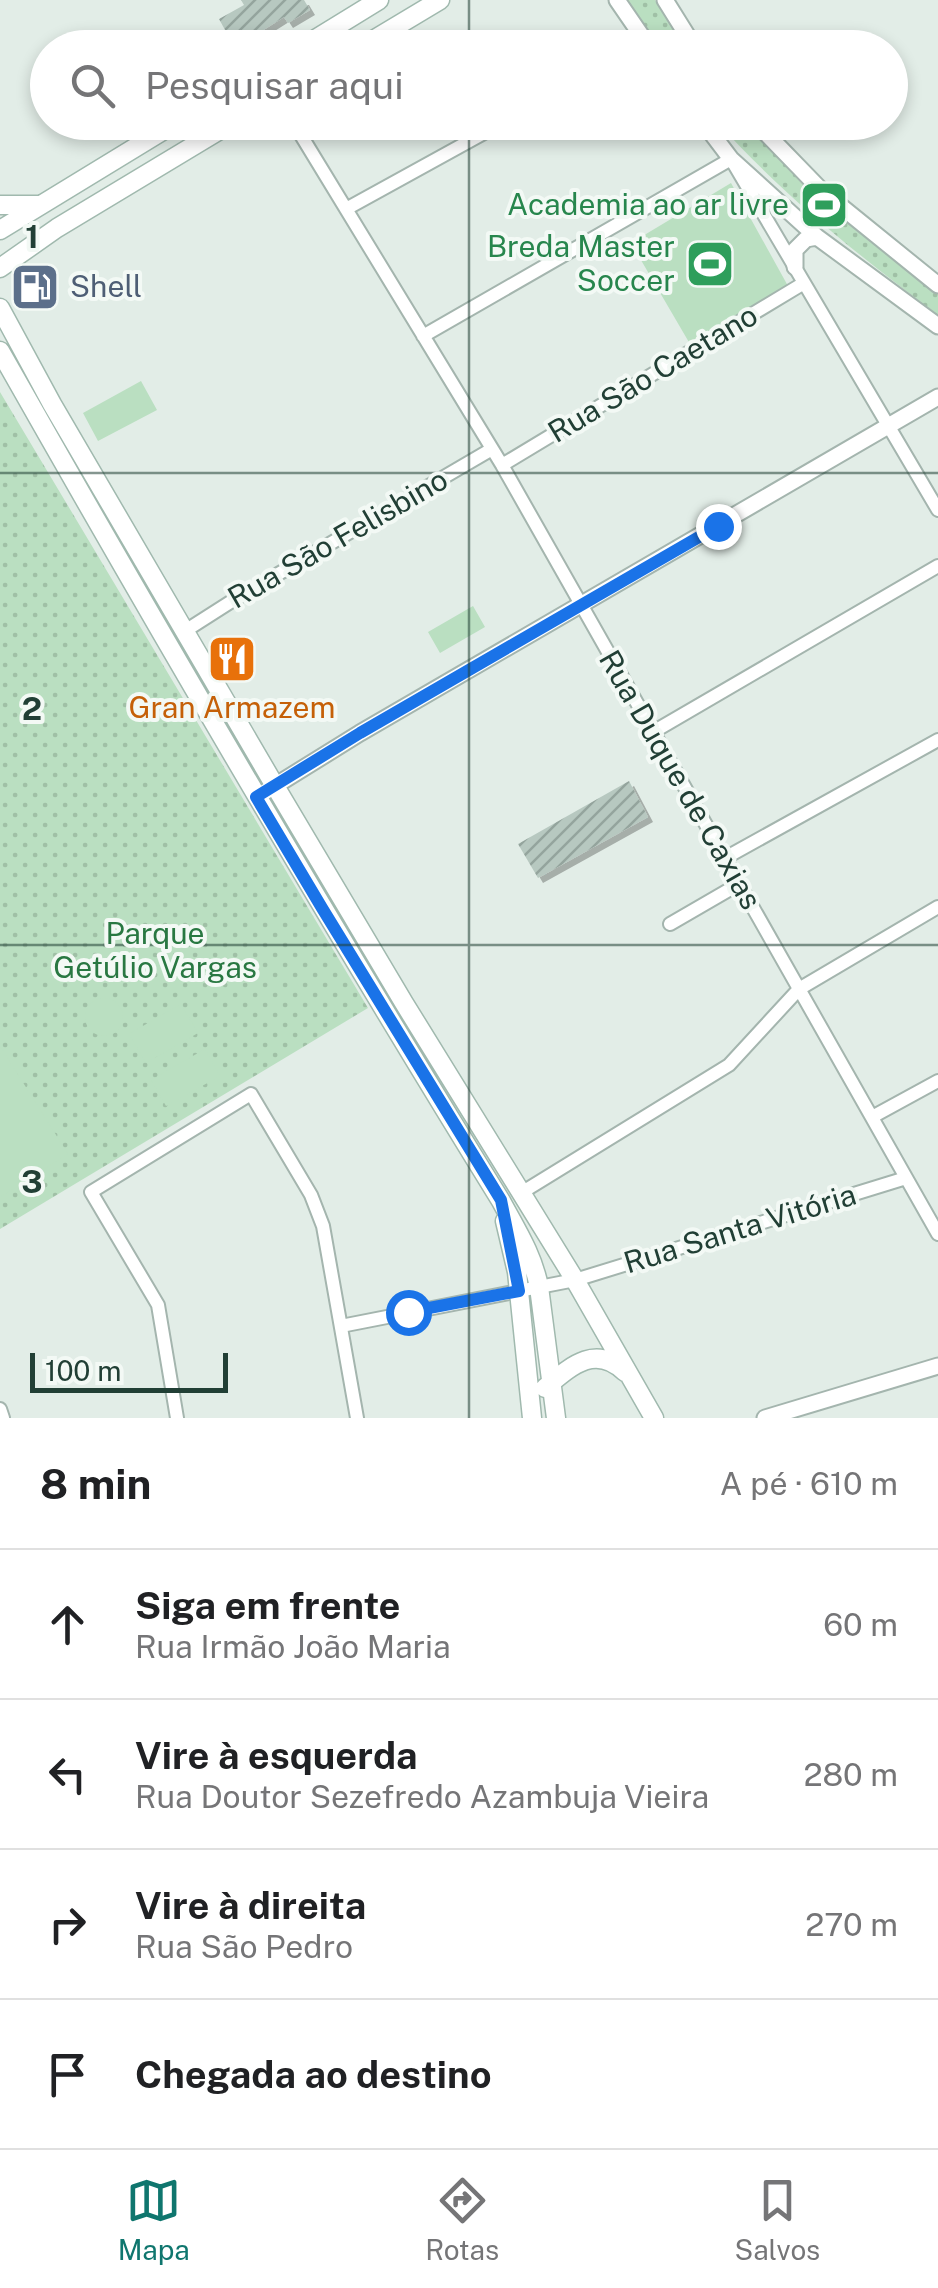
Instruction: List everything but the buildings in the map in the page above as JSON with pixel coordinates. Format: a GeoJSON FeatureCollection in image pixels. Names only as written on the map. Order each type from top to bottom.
{"type":"FeatureCollection","features":[{"type":"Feature","properties":{"kind":"main road"},"geometry":{"type":"LineString","coordinates":[[330,30],[379,0]]}},
{"type":"Feature","properties":{"kind":"main road"},"geometry":{"type":"LineString","coordinates":[[390,30],[440,0]]}},
{"type":"Feature","properties":{"kind":"main road"},"geometry":{"type":"LineString","coordinates":[[0,230],[147,140]]}},
{"type":"Feature","properties":{"kind":"main road"},"geometry":{"type":"LineString","coordinates":[[0,268],[203,140]]}},
{"type":"Feature","properties":{"kind":"main road"},"geometry":{"type":"LineString","coordinates":[[0,205],[38,205]]}},
{"type":"Feature","properties":{"kind":"main road"},"geometry":{"type":"LineString","coordinates":[[0,308],[275,786],[575,1280],[654,1418]]}},
{"type":"Feature","properties":{"kind":"main road"},"geometry":{"type":"LineString","coordinates":[[0,351],[256,797],[501,1200],[536,1268],[556,1418]]}},
{"type":"Feature","properties":{"kind":"main road"},"geometry":{"type":"LineString","coordinates":[[501,1200],[519,1291],[531,1410]]}},
{"type":"Feature","properties":{"kind":"main road"},"geometry":{"type":"LineString","coordinates":[[531,1410],[552,1383],[583,1361],[608,1361],[629,1376]]}},
{"type":"Feature","properties":{"kind":"street"},"geometry":{"type":"LineString","coordinates":[[617,0],[635,30]]}},
{"type":"Feature","properties":{"kind":"street"},"geometry":{"type":"LineString","coordinates":[[664,0],[683,30]]}},
{"type":"Feature","properties":{"kind":"street","name":"Rua Duque de Caxias"},"geometry":{"type":"LineString","coordinates":[[304,140],[502,465],[938,1234]]}},
{"type":"Feature","properties":{"kind":"street"},"geometry":{"type":"LineString","coordinates":[[346,209],[471,140]]}},
{"type":"Feature","properties":{"kind":"street"},"geometry":{"type":"LineString","coordinates":[[717,140],[938,510]]}},
{"type":"Feature","properties":{"kind":"street"},"geometry":{"type":"LineString","coordinates":[[772,140],[822,191],[938,286]]}},
{"type":"Feature","properties":{"kind":"street"},"geometry":{"type":"LineString","coordinates":[[731,159],[817,237],[938,326]]}},
{"type":"Feature","properties":{"kind":"street"},"geometry":{"type":"LineString","coordinates":[[423,336],[731,159]]}},
{"type":"Feature","properties":{"kind":"street"},"geometry":{"type":"LineString","coordinates":[[795,267],[795,250],[806,239],[817,237]]}},
{"type":"Feature","properties":{"kind":"street","name":"Rua São Caetano"},"geometry":{"type":"LineString","coordinates":[[502,465],[804,284]]}},
{"type":"Feature","properties":{"kind":"street"},"geometry":{"type":"LineString","coordinates":[[256,797],[938,397]]}},
{"type":"Feature","properties":{"kind":"street","name":"Rua São Felisbino"},"geometry":{"type":"LineString","coordinates":[[185,630],[492,450]]}},
{"type":"Feature","properties":{"kind":"street"},"geometry":{"type":"LineString","coordinates":[[654,732],[938,566]]}},
{"type":"Feature","properties":{"kind":"street"},"geometry":{"type":"LineString","coordinates":[[724,858],[938,740]]}},
{"type":"Feature","properties":{"kind":"street"},"geometry":{"type":"LineString","coordinates":[[670,924],[739,884]]}},
{"type":"Feature","properties":{"kind":"street"},"geometry":{"type":"LineString","coordinates":[[521,1193],[729,1066],[799,990],[938,907]]}},
{"type":"Feature","properties":{"kind":"street"},"geometry":{"type":"LineString","coordinates":[[872,1118],[938,1080]]}},
{"type":"Feature","properties":{"kind":"street"},"geometry":{"type":"LineString","coordinates":[[177,1418],[158,1305],[91,1192],[251,1094],[311,1195],[323,1226],[357,1418]]}},
{"type":"Feature","properties":{"kind":"street","name":"Rua Santa Vitória"},"geometry":{"type":"LineString","coordinates":[[341,1326],[575,1280],[906,1178]]}},
{"type":"Feature","properties":{"kind":"street"},"geometry":{"type":"LineString","coordinates":[[767,1418],[938,1366]]}},
{"type":"Feature","properties":{"kind":"street"},"geometry":{"type":"LineString","coordinates":[[0,1409],[3,1418]]}},
{"type":"Feature","properties":{"kind":"green space"},"geometry":{"type":"Polygon","coordinates":[[[627,0],[655,0],[675,30],[648,30],[627,0]]]}},
{"type":"Feature","properties":{"kind":"green space"},"geometry":{"type":"Polygon","coordinates":[[[734,140],[766,140],[938,291],[938,315],[823,224],[734,140]]]}},
{"type":"Feature","properties":{"kind":"green space","name":"Breda Master Soccer"},"geometry":{"type":"Polygon","coordinates":[[[731,183],[788,286],[690,344],[631,243],[731,183]]]}},
{"type":"Feature","properties":{"kind":"green space"},"geometry":{"type":"Polygon","coordinates":[[[141,381],[157,410],[98,441],[83,413],[141,381]]]}},
{"type":"Feature","properties":{"kind":"green space","name":"Parque Getúlio Vargas"},"geometry":{"type":"Polygon","coordinates":[[[0,392],[368,1008],[0,1229],[0,392]]]}},
{"type":"Feature","properties":{"kind":"green space"},"geometry":{"type":"Polygon","coordinates":[[[473,606],[485,627],[440,653],[428,632],[473,606]]]}},
{"type":"Feature","properties":{"kind":"green space"},"geometry":{"type":"Polygon","coordinates":[[[104,998],[117,1004],[123,1017],[117,1030],[104,1036],[91,1030],[85,1017],[91,1004],[104,998]]]}},
{"type":"Feature","properties":{"kind":"green space"},"geometry":{"type":"Polygon","coordinates":[[[181,1004],[198,1033],[146,1063],[129,1034],[181,1004]]]}},
{"type":"Feature","properties":{"kind":"green space"},"geometry":{"type":"Polygon","coordinates":[[[0,1046],[68,1154],[0,1197],[0,1046]]]}},
{"type":"Feature","properties":{"kind":"green space"},"geometry":{"type":"Polygon","coordinates":[[[205,1049],[220,1076],[166,1106],[151,1080],[205,1049]]]}},
{"type":"Feature","properties":{"kind":"place","name":"Academia ao ar livre"},"geometry":{"type":"Point","coordinates":[824,205]}},
{"type":"Feature","properties":{"kind":"place","name":"Breda Master Soccer"},"geometry":{"type":"Point","coordinates":[710,264]}},
{"type":"Feature","properties":{"kind":"place","name":"Shell"},"geometry":{"type":"Point","coordinates":[35,287]}},
{"type":"Feature","properties":{"kind":"place","name":"Gran Armazem"},"geometry":{"type":"Point","coordinates":[232,659]}},
{"type":"Feature","properties":{"kind":"route"},"geometry":{"type":"LineString","coordinates":[[408,1312],[519,1291],[501,1200],[256,797],[718,526]]}}]}
